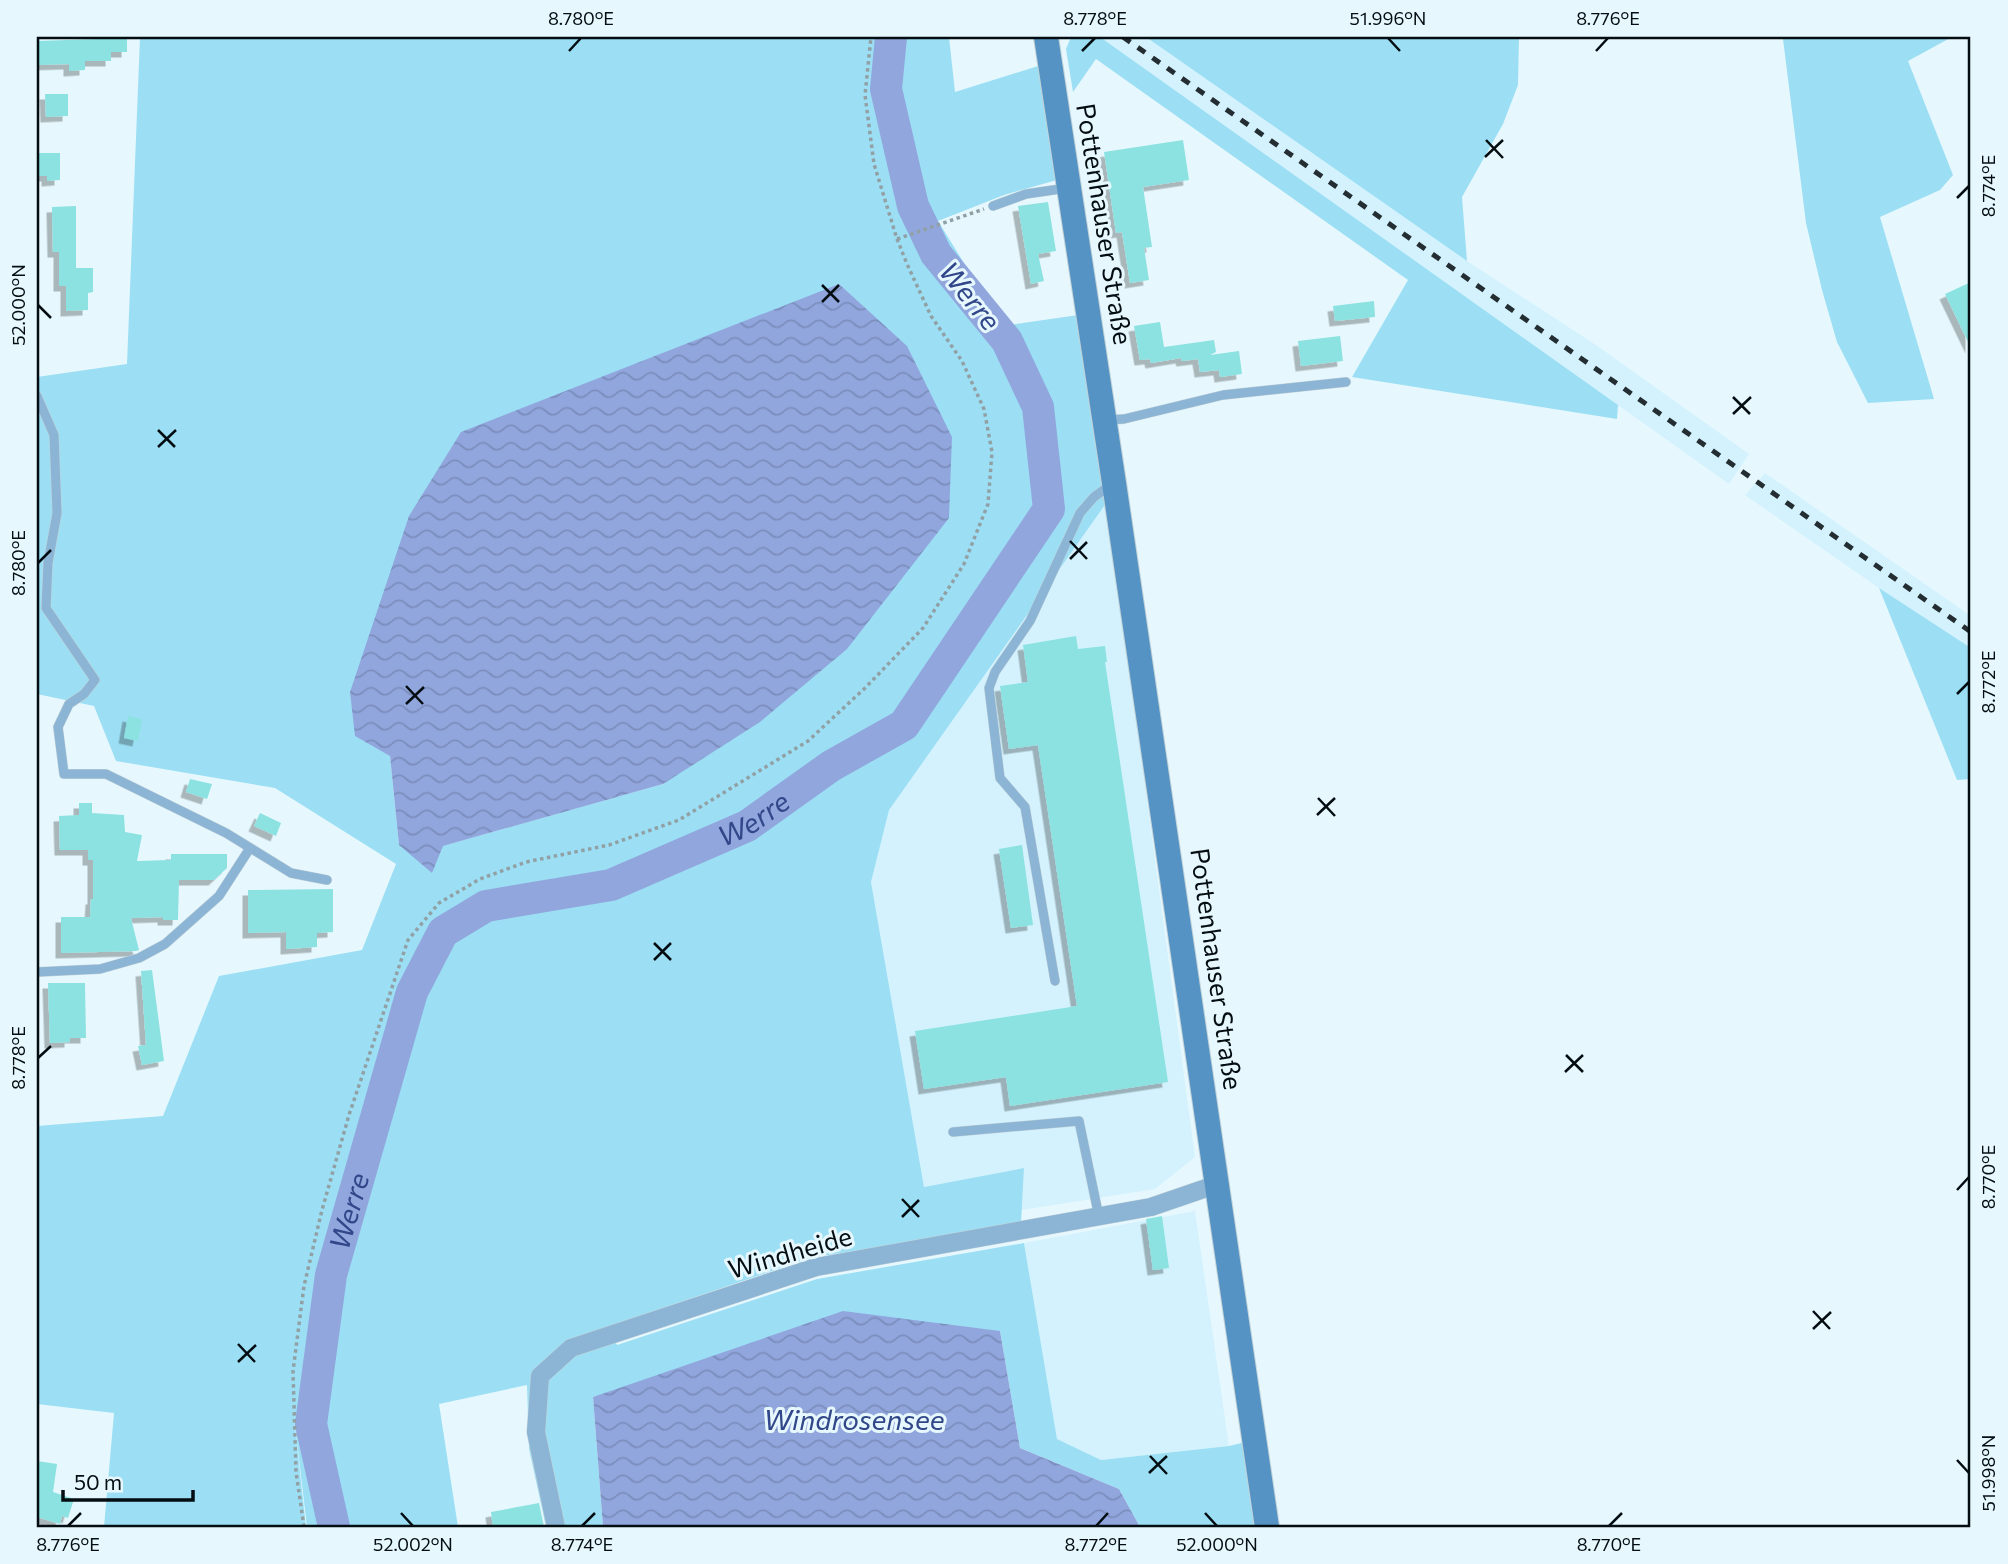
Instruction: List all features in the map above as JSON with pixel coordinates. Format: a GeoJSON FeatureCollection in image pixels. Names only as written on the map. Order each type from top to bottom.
{"type":"FeatureCollection","features":[{"type":"Feature","properties":{"kind":"street","name":"Pottenhauser Straße"},"geometry":{"type":"LineString","coordinates":[[1045,37],[1114,483],[1267,1527]]}},
{"type":"Feature","properties":{"kind":"street","name":"Windheide"},"geometry":{"type":"LineString","coordinates":[[556,1527],[536,1432],[540,1376],[571,1348],[816,1267],[1151,1208],[1218,1184]]}},
{"type":"Feature","properties":{"kind":"lane"},"geometry":{"type":"LineString","coordinates":[[993,206],[1026,194],[1067,188]]}},
{"type":"Feature","properties":{"kind":"lane"},"geometry":{"type":"LineString","coordinates":[[1104,421],[1124,419],[1223,395],[1346,382]]}},
{"type":"Feature","properties":{"kind":"lane"},"geometry":{"type":"LineString","coordinates":[[37,396],[54,435],[57,513],[48,563],[46,608],[95,680],[84,694],[69,704],[58,727],[64,774],[106,774],[226,833],[291,873],[327,880]]}},
{"type":"Feature","properties":{"kind":"lane"},"geometry":{"type":"LineString","coordinates":[[1055,981],[1025,807],[1000,778],[989,688],[995,672],[1030,621],[1080,513],[1094,497],[1114,483]]}},
{"type":"Feature","properties":{"kind":"lane"},"geometry":{"type":"LineString","coordinates":[[37,972],[100,969],[139,958],[165,944],[219,896],[250,848]]}},
{"type":"Feature","properties":{"kind":"lane"},"geometry":{"type":"LineString","coordinates":[[953,1132],[1079,1121],[1099,1217]]}},
{"type":"Feature","properties":{"kind":"path"},"geometry":{"type":"LineString","coordinates":[[304,1527],[296,1472],[293,1371],[304,1286],[321,1210],[349,1115],[408,940],[439,903],[480,879],[526,862],[609,845],[679,820],[807,741],[865,688],[923,628],[964,564],[988,504],[992,452],[984,409],[962,361],[931,316],[897,239],[874,164],[865,94],[870,37]]}},
{"type":"Feature","properties":{"kind":"path"},"geometry":{"type":"LineString","coordinates":[[897,239],[993,206]]}},
{"type":"Feature","properties":{"kind":"shaded area"},"geometry":{"type":"Polygon","coordinates":[[[140,37],[949,37],[955,92],[1038,66],[1057,180],[1004,195],[938,221],[1003,326],[1078,315],[1107,502],[889,810],[871,882],[924,1187],[1024,1168],[1021,1224],[810,1258],[607,1327],[617,1345],[817,1279],[1024,1243],[1057,1439],[1101,1460],[1229,1446],[1250,1441],[1262,1527],[1140,1527],[1119,1489],[1020,1448],[1000,1331],[593,1397],[603,1527],[546,1527],[529,1449],[527,1385],[439,1404],[458,1527],[307,1527],[292,1399],[306,1527],[104,1527],[114,1413],[37,1404],[37,1126],[163,1116],[219,976],[362,950],[396,864],[275,788],[116,761],[94,706],[37,694],[37,377],[127,364],[140,37]],[[390,756],[399,845],[442,846],[663,784],[390,756]]]}},
{"type":"Feature","properties":{"kind":"shaded area"},"geometry":{"type":"Polygon","coordinates":[[[1071,37],[1100,37],[1618,405],[1617,419],[1352,377],[1408,280],[1096,59],[1073,92],[1066,49],[1071,37]]]}},
{"type":"Feature","properties":{"kind":"shaded area"},"geometry":{"type":"Polygon","coordinates":[[[1100,37],[1146,37],[1467,261],[1596,345],[1749,454],[1729,484],[1100,37]]]}},
{"type":"Feature","properties":{"kind":"shaded area"},"geometry":{"type":"Polygon","coordinates":[[[1146,37],[1519,37],[1518,85],[1503,124],[1462,197],[1467,261],[1146,37]]]}},
{"type":"Feature","properties":{"kind":"shaded area"},"geometry":{"type":"Polygon","coordinates":[[[1780,37],[1952,37],[1908,61],[1953,175],[1940,190],[1880,217],[1934,399],[1868,403],[1837,342],[1806,223],[1783,39],[1780,37]]]}},
{"type":"Feature","properties":{"kind":"shaded area"},"geometry":{"type":"Polygon","coordinates":[[[1765,473],[1971,616],[1971,648],[1745,495],[1765,473]]]}},
{"type":"Feature","properties":{"kind":"shaded area"},"geometry":{"type":"Polygon","coordinates":[[[1107,502],[1195,1157],[1155,1189],[1022,1210],[1024,1168],[924,1187],[871,882],[888,810],[1107,502]]]}},
{"type":"Feature","properties":{"kind":"shaded area"},"geometry":{"type":"Polygon","coordinates":[[[1879,588],[1971,648],[1971,779],[1957,780],[1879,588]]]}},
{"type":"Feature","properties":{"kind":"shaded area"},"geometry":{"type":"Polygon","coordinates":[[[1195,1211],[1229,1446],[1101,1460],[1057,1439],[1024,1243],[1195,1211]]]}},
{"type":"Feature","properties":{"kind":"water"},"geometry":{"type":"Polygon","coordinates":[[[839,284],[907,346],[952,437],[949,518],[847,649],[760,722],[663,784],[443,846],[432,873],[399,845],[390,756],[355,736],[350,692],[409,516],[461,432],[839,284]]]}},
{"type":"Feature","properties":{"kind":"water","name":"Windrosensee"},"geometry":{"type":"Polygon","coordinates":[[[843,1311],[1000,1331],[1020,1448],[1119,1489],[1140,1527],[603,1527],[593,1397],[843,1311]]]}},
{"type":"Feature","properties":{"kind":"building"},"geometry":{"type":"Polygon","coordinates":[[[127,38],[127,52],[111,52],[111,61],[85,61],[85,70],[69,71],[69,64],[37,65],[37,41],[127,38]]]}},
{"type":"Feature","properties":{"kind":"building"},"geometry":{"type":"Polygon","coordinates":[[[45,94],[68,94],[68,116],[46,117],[45,94]]]}},
{"type":"Feature","properties":{"kind":"building"},"geometry":{"type":"Polygon","coordinates":[[[1183,140],[1189,180],[1143,187],[1152,247],[1144,248],[1149,280],[1130,283],[1122,232],[1116,233],[1104,152],[1183,140]]]}},
{"type":"Feature","properties":{"kind":"building"},"geometry":{"type":"Polygon","coordinates":[[[37,153],[60,153],[60,180],[47,181],[47,176],[37,176],[37,153]]]}},
{"type":"Feature","properties":{"kind":"building"},"geometry":{"type":"Polygon","coordinates":[[[1048,202],[1056,251],[1038,254],[1044,281],[1031,284],[1018,206],[1048,202]]]}},
{"type":"Feature","properties":{"kind":"building"},"geometry":{"type":"Polygon","coordinates":[[[76,206],[76,268],[93,268],[93,292],[88,293],[88,310],[66,311],[66,286],[59,286],[59,252],[53,252],[52,207],[76,206]]]}},
{"type":"Feature","properties":{"kind":"building"},"geometry":{"type":"Polygon","coordinates":[[[1971,282],[1971,348],[1945,294],[1971,282]]]}},
{"type":"Feature","properties":{"kind":"building"},"geometry":{"type":"Polygon","coordinates":[[[1374,301],[1375,317],[1335,321],[1333,306],[1374,301]]]}},
{"type":"Feature","properties":{"kind":"building"},"geometry":{"type":"Polygon","coordinates":[[[1160,322],[1164,347],[1214,340],[1216,352],[1210,355],[1239,351],[1242,374],[1220,377],[1219,370],[1200,372],[1198,359],[1182,361],[1181,358],[1151,363],[1150,359],[1140,360],[1134,326],[1160,322]]]}},
{"type":"Feature","properties":{"kind":"building"},"geometry":{"type":"Polygon","coordinates":[[[1340,336],[1343,361],[1301,366],[1298,341],[1340,336]]]}},
{"type":"Feature","properties":{"kind":"building"},"geometry":{"type":"Polygon","coordinates":[[[1076,636],[1078,649],[1105,646],[1105,662],[1168,1082],[1010,1106],[1006,1077],[924,1089],[915,1031],[1077,1006],[1038,745],[1009,749],[1000,686],[1028,682],[1023,645],[1076,636]]]}},
{"type":"Feature","properties":{"kind":"building"},"geometry":{"type":"Polygon","coordinates":[[[128,716],[142,719],[138,741],[124,738],[128,716]]]}},
{"type":"Feature","properties":{"kind":"building"},"geometry":{"type":"Polygon","coordinates":[[[190,779],[212,784],[207,799],[186,792],[190,779]]]}},
{"type":"Feature","properties":{"kind":"building"},"geometry":{"type":"Polygon","coordinates":[[[79,803],[92,803],[92,813],[124,815],[125,832],[142,835],[137,861],[171,860],[171,854],[227,854],[227,868],[214,880],[179,880],[178,920],[163,920],[163,917],[131,918],[139,950],[61,953],[61,917],[90,917],[93,899],[93,860],[88,860],[88,850],[60,850],[59,816],[79,815],[79,803]]]}},
{"type":"Feature","properties":{"kind":"building"},"geometry":{"type":"Polygon","coordinates":[[[260,813],[281,823],[276,836],[254,826],[260,813]]]}},
{"type":"Feature","properties":{"kind":"building"},"geometry":{"type":"Polygon","coordinates":[[[1022,845],[1033,925],[1011,928],[999,849],[1022,845]]]}},
{"type":"Feature","properties":{"kind":"building"},"geometry":{"type":"Polygon","coordinates":[[[333,889],[333,932],[317,933],[317,947],[286,949],[286,932],[248,933],[248,890],[333,889]]]}},
{"type":"Feature","properties":{"kind":"building"},"geometry":{"type":"Polygon","coordinates":[[[152,970],[164,1061],[142,1065],[138,1046],[146,1045],[141,971],[152,970]]]}},
{"type":"Feature","properties":{"kind":"building"},"geometry":{"type":"Polygon","coordinates":[[[48,983],[85,983],[86,1038],[70,1038],[70,1042],[50,1043],[48,983]]]}},
{"type":"Feature","properties":{"kind":"building"},"geometry":{"type":"Polygon","coordinates":[[[1162,1216],[1169,1268],[1153,1270],[1146,1219],[1162,1216]]]}},
{"type":"Feature","properties":{"kind":"building"},"geometry":{"type":"Polygon","coordinates":[[[37,1461],[57,1464],[53,1492],[74,1499],[68,1518],[62,1516],[60,1524],[37,1517],[37,1461]]]}},
{"type":"Feature","properties":{"kind":"building"},"geometry":{"type":"Polygon","coordinates":[[[539,1503],[544,1527],[493,1527],[491,1512],[539,1503]]]}},
{"type":"Feature","properties":{"kind":"waterway","name":"Werre"},"geometry":{"type":"LineString","coordinates":[[334,1527],[311,1424],[331,1275],[412,992],[443,932],[486,906],[611,885],[747,826],[831,766],[904,725],[1049,509],[1038,407],[1007,341],[936,254],[913,206],[886,89],[891,37]]}},
{"type":"Feature","properties":{"kind":"railway"},"geometry":{"type":"LineString","coordinates":[[1123,37],[1971,632]]}}]}
